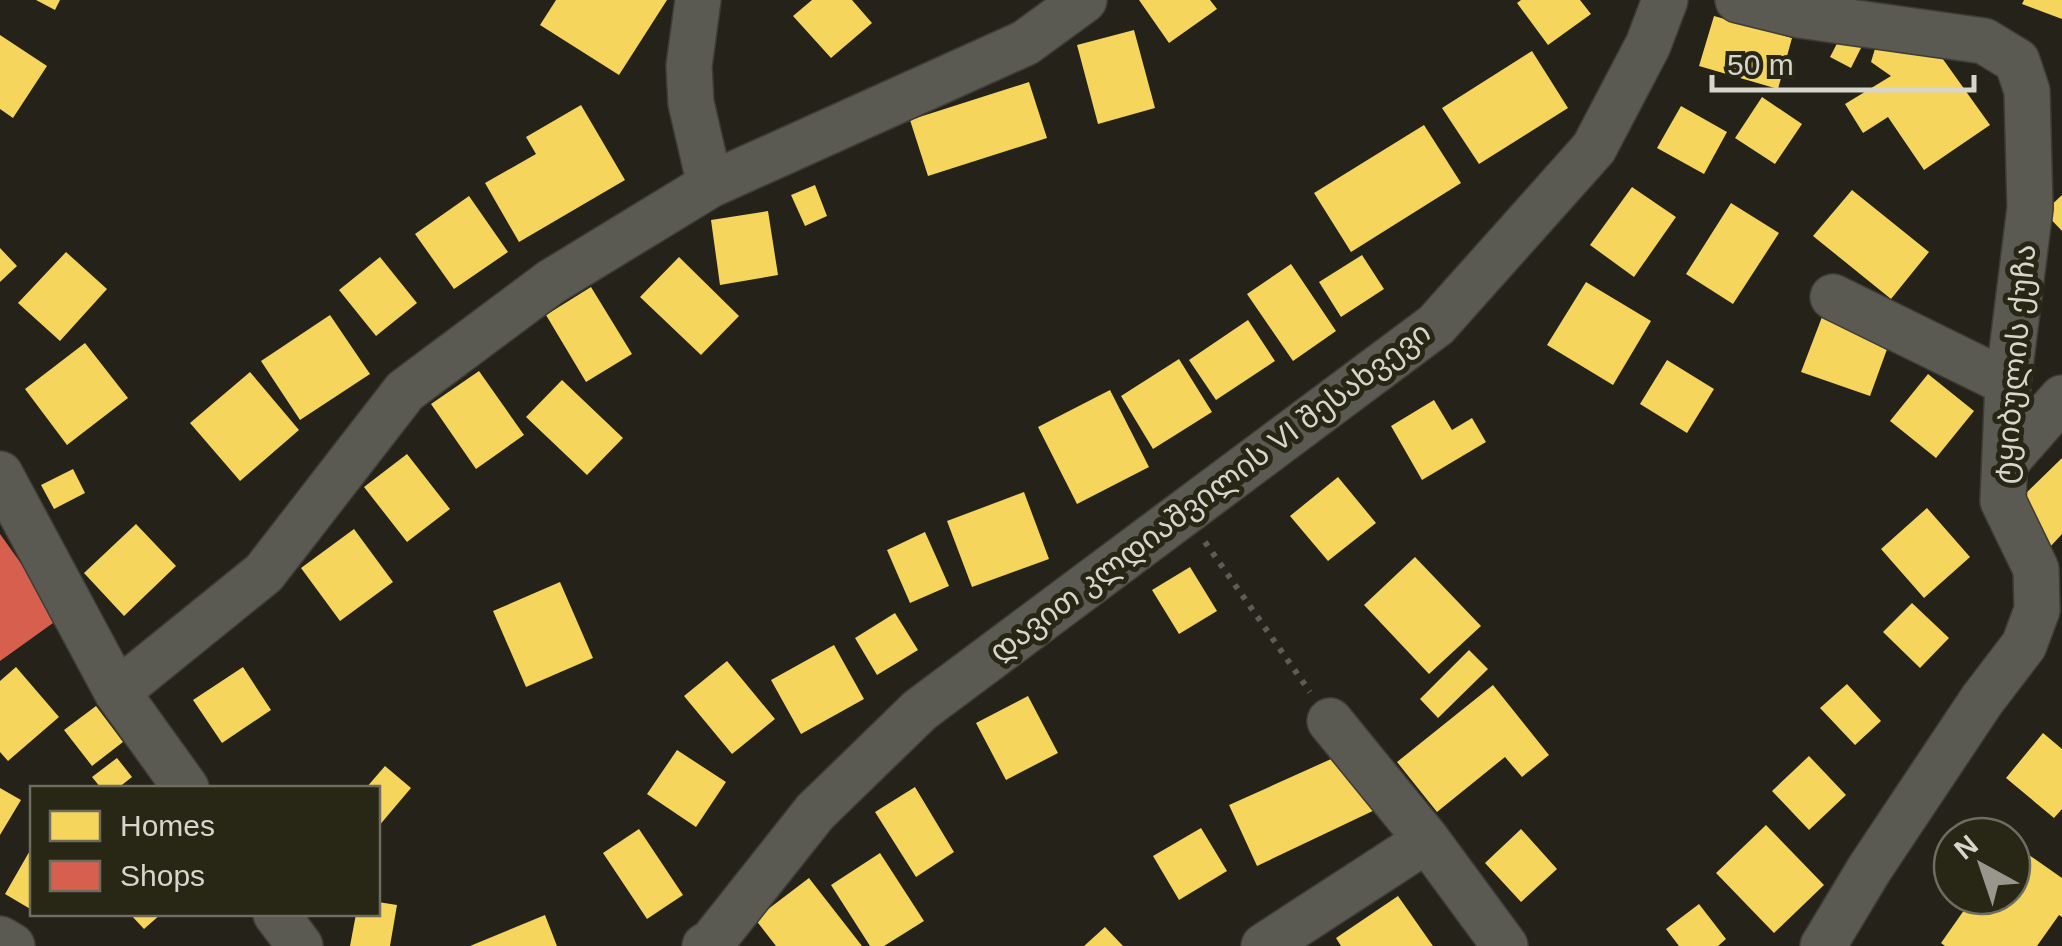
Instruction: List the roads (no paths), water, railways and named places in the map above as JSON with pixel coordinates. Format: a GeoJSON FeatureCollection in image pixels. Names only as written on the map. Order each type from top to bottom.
{"type":"FeatureCollection","features":[{"type":"Feature","properties":{"kind":"street"},"geometry":{"type":"LineString","coordinates":[[698,0],[689,66],[690,103],[710,186]]}},
{"type":"Feature","properties":{"kind":"street"},"geometry":{"type":"LineString","coordinates":[[117,692],[264,574],[405,391],[551,282],[710,186],[1025,44],[1084,0]]}},
{"type":"Feature","properties":{"kind":"street","name":"დავით კლდიაშვილის VI შესახვევი"},"geometry":{"type":"LineString","coordinates":[[705,946],[815,812],[920,710],[1436,324],[1594,148],[1648,45],[1665,0]]}},
{"type":"Feature","properties":{"kind":"street","name":"ტყიბულის ქუჩა"},"geometry":{"type":"LineString","coordinates":[[1738,0],[1798,15],[1984,41],[2016,61],[2028,91],[2030,208],[2008,383],[2003,501],[2036,569],[2038,610],[2024,645],[1982,700],[1822,946]]}},
{"type":"Feature","properties":{"kind":"street"},"geometry":{"type":"LineString","coordinates":[[1833,296],[2008,383]]}},
{"type":"Feature","properties":{"kind":"street"},"geometry":{"type":"LineString","coordinates":[[2005,462],[2062,398]]}},
{"type":"Feature","properties":{"kind":"street"},"geometry":{"type":"LineString","coordinates":[[0,474],[117,692],[185,786]]}},
{"type":"Feature","properties":{"kind":"street"},"geometry":{"type":"LineString","coordinates":[[1330,721],[1428,840],[1506,946]]}},
{"type":"Feature","properties":{"kind":"street"},"geometry":{"type":"LineString","coordinates":[[1264,946],[1428,840]]}},
{"type":"Feature","properties":{"kind":"street"},"geometry":{"type":"LineString","coordinates":[[278,916],[300,946]]}},
{"type":"Feature","properties":{"kind":"street"},"geometry":{"type":"LineString","coordinates":[[0,939],[12,946]]}}]}
